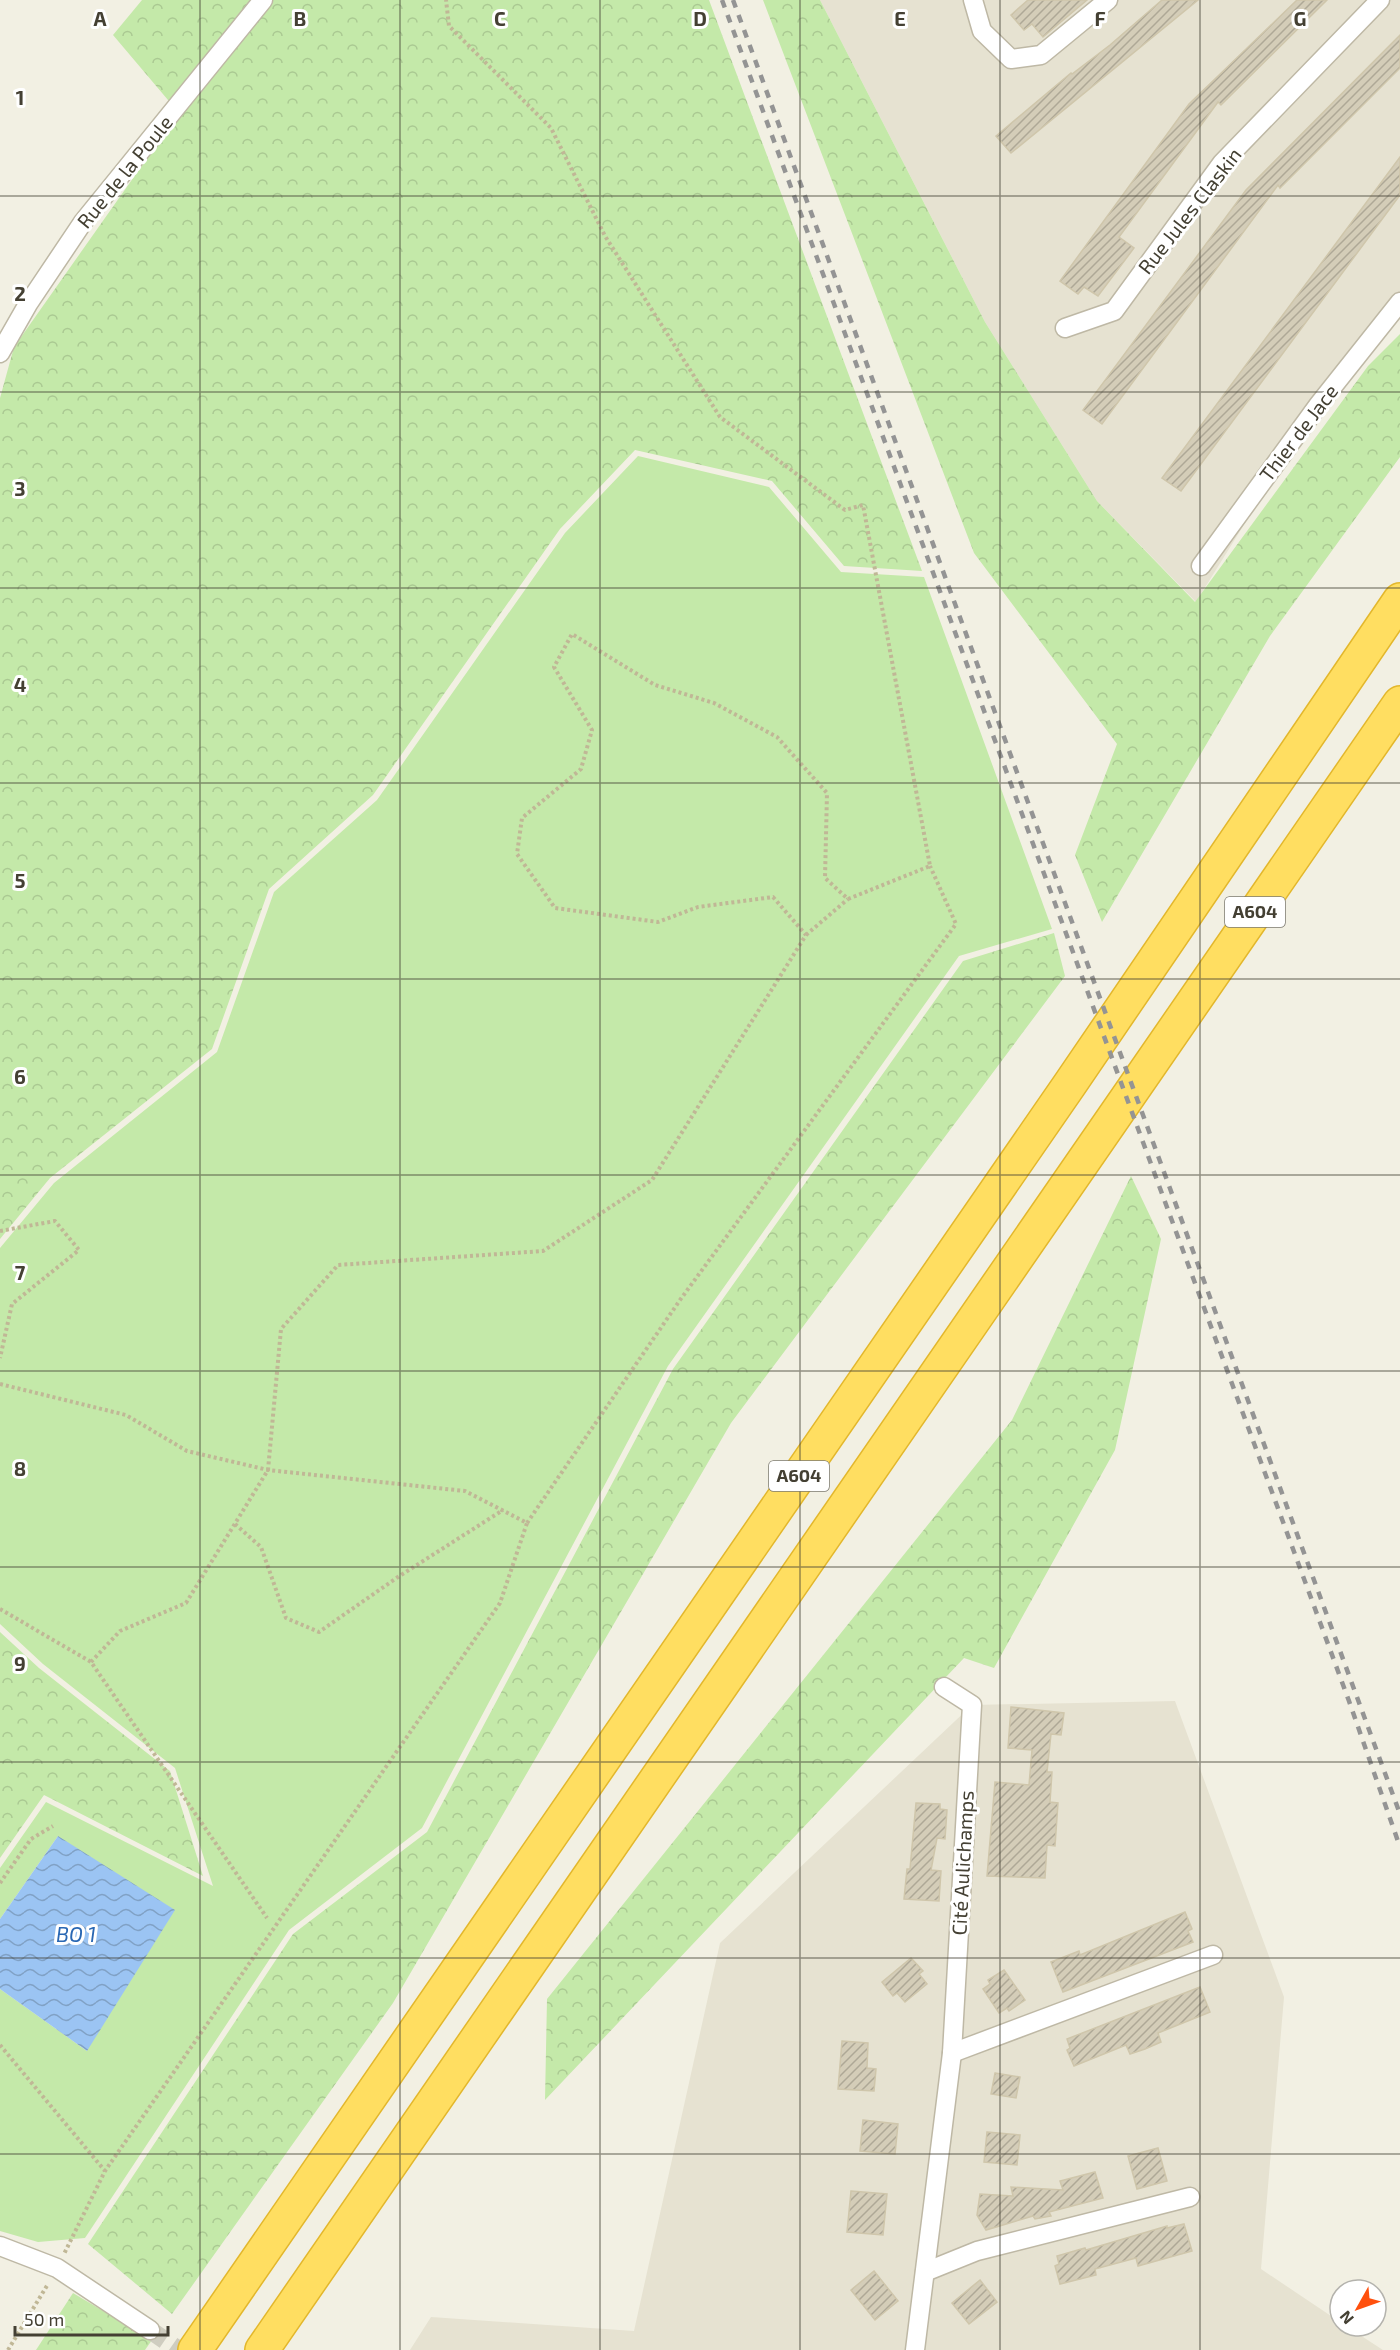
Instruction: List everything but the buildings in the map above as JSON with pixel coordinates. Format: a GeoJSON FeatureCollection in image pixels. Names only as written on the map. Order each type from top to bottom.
{"type":"FeatureCollection","features":[{"type":"Feature","properties":{"kind":"highway","name":"A604"},"geometry":{"type":"LineString","coordinates":[[195,2350],[1070,1084],[1400,600]]}},
{"type":"Feature","properties":{"kind":"highway","name":"A604"},"geometry":{"type":"LineString","coordinates":[[262,2350],[1400,703]]}},
{"type":"Feature","properties":{"kind":"street","name":"Rue de la Poule"},"geometry":{"type":"LineString","coordinates":[[0,352],[28,304],[83,222],[263,0]]}},
{"type":"Feature","properties":{"kind":"street"},"geometry":{"type":"LineString","coordinates":[[973,0],[982,32],[1011,59],[1041,55],[1108,0]]}},
{"type":"Feature","properties":{"kind":"street","name":"Rue Jules Claskin"},"geometry":{"type":"LineString","coordinates":[[1065,328],[1114,311],[1222,164],[1380,0]]}},
{"type":"Feature","properties":{"kind":"street","name":"Thier de Jace"},"geometry":{"type":"LineString","coordinates":[[1201,566],[1318,404],[1400,302]]}},
{"type":"Feature","properties":{"kind":"street","name":"Cité Aulichamps"},"geometry":{"type":"LineString","coordinates":[[915,2350],[952,2053],[972,1706],[944,1687]]}},
{"type":"Feature","properties":{"kind":"street"},"geometry":{"type":"LineString","coordinates":[[952,2053],[1213,1955]]}},
{"type":"Feature","properties":{"kind":"street"},"geometry":{"type":"LineString","coordinates":[[925,2272],[977,2250],[1190,2197]]}},
{"type":"Feature","properties":{"kind":"street"},"geometry":{"type":"LineString","coordinates":[[0,2246],[57,2268],[150,2330]]}},
{"type":"Feature","properties":{"kind":"path"},"geometry":{"type":"LineString","coordinates":[[8,2350],[57,2268],[105,2171],[500,1603],[527,1523],[680,1300],[956,924],[930,866],[863,505],[845,510],[720,417],[605,236],[551,128],[449,26],[446,0]]}},
{"type":"Feature","properties":{"kind":"path"},"geometry":{"type":"LineString","coordinates":[[806,935],[773,897],[698,907],[658,922],[555,908],[517,854],[522,818],[581,769],[591,730],[554,667],[572,634],[655,685],[714,703],[777,737],[827,793],[825,878],[848,899]]}},
{"type":"Feature","properties":{"kind":"path"},"geometry":{"type":"LineString","coordinates":[[91,1662],[120,1631],[186,1603],[268,1470],[280,1329],[338,1266],[543,1251],[652,1180],[806,935],[848,899],[930,866]]}},
{"type":"Feature","properties":{"kind":"path"},"geometry":{"type":"LineString","coordinates":[[0,1231],[55,1221],[79,1250],[12,1304],[0,1358]]}},
{"type":"Feature","properties":{"kind":"path"},"geometry":{"type":"LineString","coordinates":[[0,1384],[126,1415],[188,1451],[268,1470],[465,1491],[527,1523]]}},
{"type":"Feature","properties":{"kind":"path"},"geometry":{"type":"LineString","coordinates":[[235,1524],[261,1547],[286,1618],[319,1632],[398,1577],[503,1510]]}},
{"type":"Feature","properties":{"kind":"path"},"geometry":{"type":"LineString","coordinates":[[0,1610],[91,1662],[267,1918]]}},
{"type":"Feature","properties":{"kind":"path"},"geometry":{"type":"LineString","coordinates":[[0,1883],[31,1839],[53,1826]]}},
{"type":"Feature","properties":{"kind":"path"},"geometry":{"type":"LineString","coordinates":[[0,2044],[105,2171]]}},
{"type":"Feature","properties":{"kind":"shaded area"},"geometry":{"type":"Polygon","coordinates":[[[820,0],[1400,0],[1400,302],[1319,404],[1196,602],[1097,501],[985,322],[820,0]]]}},
{"type":"Feature","properties":{"kind":"shaded area"},"geometry":{"type":"Polygon","coordinates":[[[1175,1701],[1284,1997],[1261,2269],[1328,2314],[1328,2338],[1364,2338],[1383,2350],[410,2350],[431,2317],[634,2331],[720,1943],[972,1705],[1175,1701]]]}},
{"type":"Feature","properties":{"kind":"green space"},"geometry":{"type":"Polygon","coordinates":[[[142,0],[709,0],[922,571],[844,566],[772,481],[635,450],[560,529],[373,795],[269,889],[212,1049],[50,1178],[0,1239],[0,398],[14,347],[179,113],[113,35],[142,0]]]}},
{"type":"Feature","properties":{"kind":"green space"},"geometry":{"type":"Polygon","coordinates":[[[763,0],[820,0],[985,322],[1097,501],[1195,602],[1368,366],[1400,334],[1400,457],[1270,636],[1102,922],[1075,855],[1117,744],[974,553],[763,0]]]}},
{"type":"Feature","properties":{"kind":"green space"},"geometry":{"type":"Polygon","coordinates":[[[638,456],[769,487],[841,572],[924,577],[1052,929],[959,956],[668,1366],[422,1828],[289,1930],[85,2238],[38,2242],[0,2231],[0,1989],[87,2051],[58,1836],[0,1919],[0,1868],[46,1802],[213,1886],[175,1768],[43,1664],[0,1624],[0,1248],[54,1183],[217,1052],[274,892],[377,800],[565,533],[638,456]]]}},
{"type":"Feature","properties":{"kind":"green space"},"geometry":{"type":"Polygon","coordinates":[[[1054,933],[1065,976],[731,1423],[393,2003],[172,2314],[88,2244],[293,1934],[427,1832],[673,1369],[963,961],[1054,933]]]}},
{"type":"Feature","properties":{"kind":"green space"},"geometry":{"type":"Polygon","coordinates":[[[1131,1176],[1161,1239],[1115,1450],[994,1668],[964,1658],[545,2100],[547,1999],[1012,1420],[1131,1176]]]}},
{"type":"Feature","properties":{"kind":"green space"},"geometry":{"type":"Polygon","coordinates":[[[0,1632],[39,1668],[170,1771],[203,1876],[44,1795],[0,1858],[0,1632]]]}},
{"type":"Feature","properties":{"kind":"green space"},"geometry":{"type":"Polygon","coordinates":[[[73,2293],[152,2340],[145,2350],[36,2350],[73,2293]]]}},
{"type":"Feature","properties":{"kind":"water","name":"BO 1"},"geometry":{"type":"Polygon","coordinates":[[[58,1836],[175,1910],[87,2051],[0,1989],[0,1919],[58,1836]]]}},
{"type":"Feature","properties":{"kind":"tunnel"},"geometry":{"type":"LineString","coordinates":[[150,2330],[179,2350]]}},
{"type":"Feature","properties":{"kind":"railway"},"geometry":{"type":"LineString","coordinates":[[722,0],[1349,1701],[1400,1847]]}},
{"type":"Feature","properties":{"kind":"railway"},"geometry":{"type":"LineString","coordinates":[[733,0],[1400,1814]]}}]}
